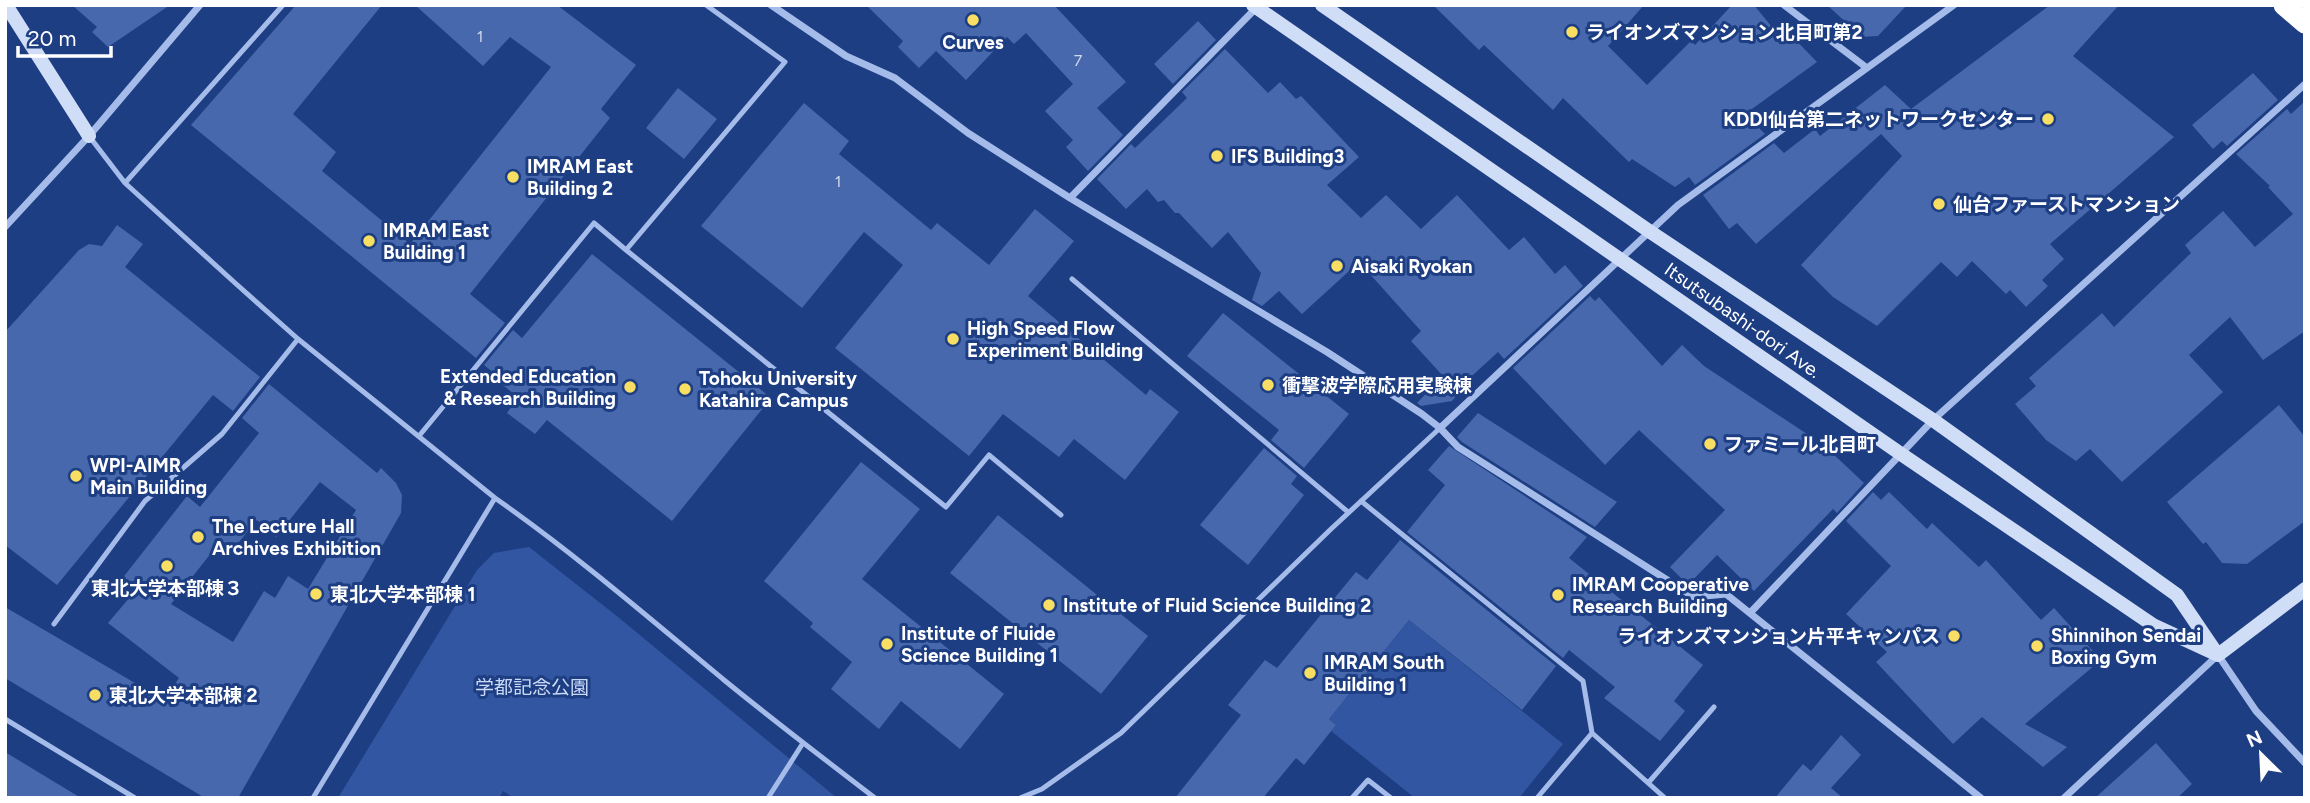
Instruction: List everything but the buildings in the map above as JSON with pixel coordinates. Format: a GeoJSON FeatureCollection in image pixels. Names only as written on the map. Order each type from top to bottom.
{"type":"FeatureCollection","features":[{"type":"Feature","properties":{"kind":"highway"},"geometry":{"type":"LineString","coordinates":[[2284,5],[2305,23]]}},
{"type":"Feature","properties":{"kind":"street"},"geometry":{"type":"LineString","coordinates":[[6,5],[89,136]]}},
{"type":"Feature","properties":{"kind":"street"},"geometry":{"type":"LineString","coordinates":[[5,227],[89,136],[200,5]]}},
{"type":"Feature","properties":{"kind":"street"},"geometry":{"type":"LineString","coordinates":[[771,5],[846,56],[895,78],[968,133],[1070,198],[1327,352],[1440,428],[1458,447],[1694,597],[1726,594],[1981,798]]}},
{"type":"Feature","properties":{"kind":"street","name":"Itsutsubashi-dori Ave."},"geometry":{"type":"LineString","coordinates":[[1322,5],[1649,231],[1933,420],[2177,595],[2218,655]]}},
{"type":"Feature","properties":{"kind":"street"},"geometry":{"type":"LineString","coordinates":[[1784,5],[1867,68]]}},
{"type":"Feature","properties":{"kind":"street"},"geometry":{"type":"LineString","coordinates":[[1440,428],[1678,205],[1954,5]]}},
{"type":"Feature","properties":{"kind":"street"},"geometry":{"type":"LineString","coordinates":[[1070,198],[1256,6]]}},
{"type":"Feature","properties":{"kind":"street","name":"Itsutsubashi-dori Ave."},"geometry":{"type":"LineString","coordinates":[[1256,6],[1901,454],[2153,625],[2218,655]]}},
{"type":"Feature","properties":{"kind":"street"},"geometry":{"type":"LineString","coordinates":[[1750,612],[1933,420],[2305,84]]}},
{"type":"Feature","properties":{"kind":"street"},"geometry":{"type":"LineString","coordinates":[[2064,798],[2218,655],[2305,589]]}},
{"type":"Feature","properties":{"kind":"street"},"geometry":{"type":"LineString","coordinates":[[2218,655],[2256,711],[2305,763]]}},
{"type":"Feature","properties":{"kind":"lane"},"geometry":{"type":"LineString","coordinates":[[125,183],[283,5]]}},
{"type":"Feature","properties":{"kind":"lane"},"geometry":{"type":"LineString","coordinates":[[626,250],[785,62],[706,5]]}},
{"type":"Feature","properties":{"kind":"lane"},"geometry":{"type":"LineString","coordinates":[[89,136],[125,183],[298,339],[495,498],[627,597],[803,743],[875,798]]}},
{"type":"Feature","properties":{"kind":"lane"},"geometry":{"type":"LineString","coordinates":[[419,436],[594,223],[946,507],[989,455],[1061,515]]}},
{"type":"Feature","properties":{"kind":"lane"},"geometry":{"type":"LineString","coordinates":[[1072,279],[1348,512]]}},
{"type":"Feature","properties":{"kind":"lane"},"geometry":{"type":"LineString","coordinates":[[54,624],[145,501],[222,434],[298,339]]}},
{"type":"Feature","properties":{"kind":"lane"},"geometry":{"type":"LineString","coordinates":[[1020,798],[1042,789],[1121,733],[1348,512],[1440,428]]}},
{"type":"Feature","properties":{"kind":"lane"},"geometry":{"type":"LineString","coordinates":[[313,798],[495,498]]}},
{"type":"Feature","properties":{"kind":"lane"},"geometry":{"type":"LineString","coordinates":[[1361,501],[1583,681],[1592,733],[1665,798]]}},
{"type":"Feature","properties":{"kind":"lane"},"geometry":{"type":"LineString","coordinates":[[1649,782],[1714,707]]}},
{"type":"Feature","properties":{"kind":"lane"},"geometry":{"type":"LineString","coordinates":[[5,719],[135,798]]}},
{"type":"Feature","properties":{"kind":"lane"},"geometry":{"type":"LineString","coordinates":[[1537,798],[1592,733]]}},
{"type":"Feature","properties":{"kind":"lane"},"geometry":{"type":"LineString","coordinates":[[768,798],[803,743]]}},
{"type":"Feature","properties":{"kind":"lane"},"geometry":{"type":"LineString","coordinates":[[1352,798],[1368,780],[1391,798]]}},
{"type":"Feature","properties":{"kind":"green space","name":"学都記念公園"},"geometry":{"type":"Polygon","coordinates":[[[529,547],[837,798],[514,798],[503,791],[499,798],[338,798],[477,570],[494,553],[529,547]]]}},
{"type":"Feature","properties":{"kind":"green space"},"geometry":{"type":"Polygon","coordinates":[[[1409,620],[1563,744],[1519,798],[1415,798],[1331,731],[1336,725],[1329,719],[1409,620]]]}},
{"type":"Feature","properties":{"kind":"place","name":"Curves"},"geometry":{"type":"Point","coordinates":[973,20]}},
{"type":"Feature","properties":{"kind":"place","name":"ライオンズマンション北目町第2"},"geometry":{"type":"Point","coordinates":[1572,32]}},
{"type":"Feature","properties":{"kind":"place","name":"KDDI仙台第二ネットワークセンター"},"geometry":{"type":"Point","coordinates":[2048,119]}},
{"type":"Feature","properties":{"kind":"place","name":"IFS Building3"},"geometry":{"type":"Point","coordinates":[1217,156]}},
{"type":"Feature","properties":{"kind":"place","name":"IMRAM East Building 2"},"geometry":{"type":"Point","coordinates":[513,177]}},
{"type":"Feature","properties":{"kind":"place","name":"仙台ファーストマンション"},"geometry":{"type":"Point","coordinates":[1939,204]}},
{"type":"Feature","properties":{"kind":"place","name":"IMRAM East Building 1"},"geometry":{"type":"Point","coordinates":[369,241]}},
{"type":"Feature","properties":{"kind":"place","name":"Aisaki Ryokan"},"geometry":{"type":"Point","coordinates":[1337,266]}},
{"type":"Feature","properties":{"kind":"place","name":"High Speed Flow Experiment Building"},"geometry":{"type":"Point","coordinates":[953,339]}},
{"type":"Feature","properties":{"kind":"place","name":"衝撃波学際応用実験棟"},"geometry":{"type":"Point","coordinates":[1268,385]}},
{"type":"Feature","properties":{"kind":"place","name":"Extended Education & Research Building"},"geometry":{"type":"Point","coordinates":[630,387]}},
{"type":"Feature","properties":{"kind":"place","name":"Tohoku University Katahira Campus"},"geometry":{"type":"Point","coordinates":[685,389]}},
{"type":"Feature","properties":{"kind":"place","name":"ファミール北目町"},"geometry":{"type":"Point","coordinates":[1710,444]}},
{"type":"Feature","properties":{"kind":"place","name":"WPI-AIMR Main Building"},"geometry":{"type":"Point","coordinates":[76,476]}},
{"type":"Feature","properties":{"kind":"place","name":"The Lecture Hall Archives Exhibition"},"geometry":{"type":"Point","coordinates":[198,537]}},
{"type":"Feature","properties":{"kind":"place","name":"東北大学本部棟３"},"geometry":{"type":"Point","coordinates":[167,566]}},
{"type":"Feature","properties":{"kind":"place","name":"東北大学本部棟 1"},"geometry":{"type":"Point","coordinates":[316,594]}},
{"type":"Feature","properties":{"kind":"place","name":"IMRAM Cooperative Research Building"},"geometry":{"type":"Point","coordinates":[1558,595]}},
{"type":"Feature","properties":{"kind":"place","name":"Institute of Fluid Science Building 2"},"geometry":{"type":"Point","coordinates":[1049,605]}},
{"type":"Feature","properties":{"kind":"place","name":"ライオンズマンション片平キャンパス"},"geometry":{"type":"Point","coordinates":[1954,636]}},
{"type":"Feature","properties":{"kind":"place","name":"Institute of Fluide Science Building 1"},"geometry":{"type":"Point","coordinates":[887,644]}},
{"type":"Feature","properties":{"kind":"place","name":"Shinnihon Sendai Boxing Gym"},"geometry":{"type":"Point","coordinates":[2037,646]}},
{"type":"Feature","properties":{"kind":"place","name":"IMRAM South Building 1"},"geometry":{"type":"Point","coordinates":[1310,673]}},
{"type":"Feature","properties":{"kind":"place","name":"東北大学本部棟 2"},"geometry":{"type":"Point","coordinates":[95,695]}}]}
